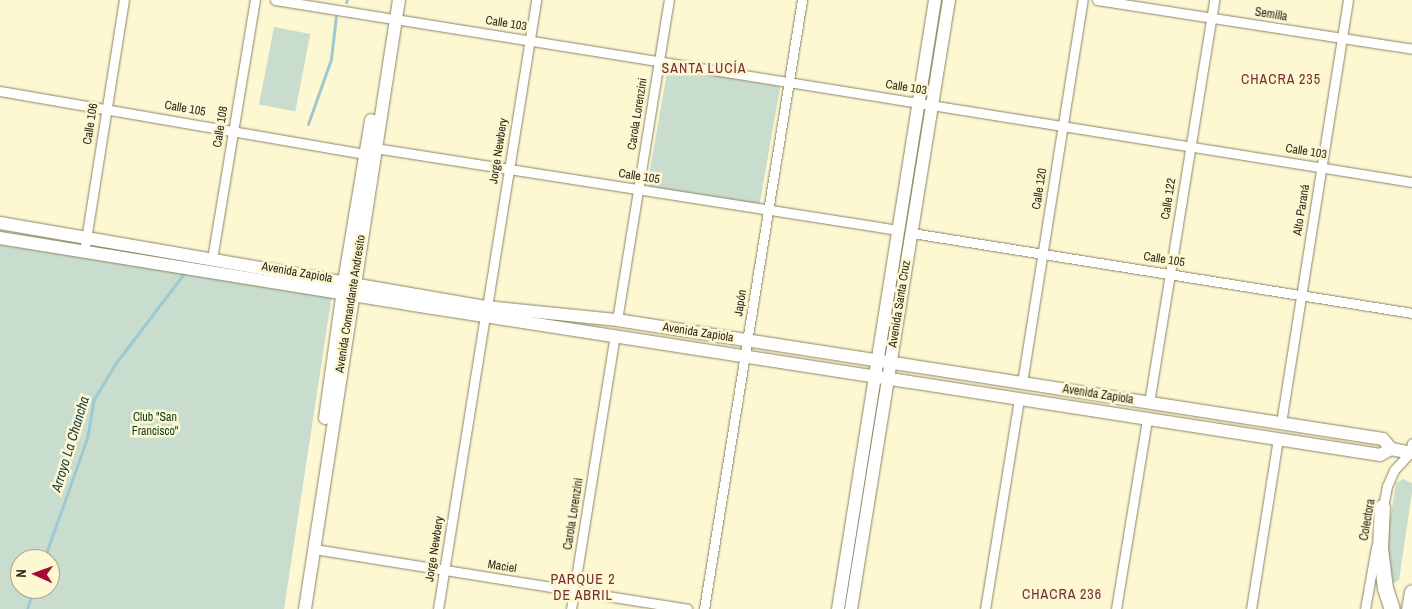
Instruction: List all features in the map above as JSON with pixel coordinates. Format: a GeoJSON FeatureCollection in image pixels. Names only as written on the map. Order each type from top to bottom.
{"type":"FeatureCollection","features":[{"type":"Feature","properties":{"kind":"highway"},"geometry":{"type":"LineString","coordinates":[[1382,507],[1380,548],[1385,588],[1392,609]]}},
{"type":"Feature","properties":{"kind":"main road","name":"Avenida Comandante Andresito"},"geometry":{"type":"LineString","coordinates":[[390,0],[392,19]]}},
{"type":"Feature","properties":{"kind":"main road","name":"Avenida Comandante Andresito"},"geometry":{"type":"LineString","coordinates":[[297,609],[392,19],[399,0]]}},
{"type":"Feature","properties":{"kind":"main road","name":"Avenida Santa Cruz"},"geometry":{"type":"LineString","coordinates":[[838,609],[935,0]]}},
{"type":"Feature","properties":{"kind":"main road","name":"Avenida Santa Cruz"},"geometry":{"type":"LineString","coordinates":[[851,609],[949,0]]}},
{"type":"Feature","properties":{"kind":"main road","name":"Avenida Zapiola"},"geometry":{"type":"LineString","coordinates":[[0,223],[181,253],[348,288]]}},
{"type":"Feature","properties":{"kind":"main road","name":"Avenida Zapiola"},"geometry":{"type":"LineString","coordinates":[[0,238],[194,269],[348,288],[615,335],[1380,455],[1392,449],[1411,450]]}},
{"type":"Feature","properties":{"kind":"main road","name":"Avenida Comandante Andresito"},"geometry":{"type":"LineString","coordinates":[[305,609],[348,288]]}},
{"type":"Feature","properties":{"kind":"main road","name":"Avenida Zapiola"},"geometry":{"type":"LineString","coordinates":[[486,311],[617,320],[1383,439],[1392,449]]}},
{"type":"Feature","properties":{"kind":"street","name":"Calle 106"},"geometry":{"type":"LineString","coordinates":[[84,252],[124,0]]}},
{"type":"Feature","properties":{"kind":"street","name":"Calle 108"},"geometry":{"type":"LineString","coordinates":[[206,258],[234,130],[255,0]]}},
{"type":"Feature","properties":{"kind":"street","name":"Calle 103"},"geometry":{"type":"LineString","coordinates":[[275,0],[1412,182]]}},
{"type":"Feature","properties":{"kind":"street","name":"Jorge Newbery"},"geometry":{"type":"LineString","coordinates":[[438,609],[536,0]]}},
{"type":"Feature","properties":{"kind":"street","name":"Carola Lorenzini"},"geometry":{"type":"LineString","coordinates":[[617,320],[669,0]]}},
{"type":"Feature","properties":{"kind":"street","name":"Japón"},"geometry":{"type":"LineString","coordinates":[[704,609],[802,0]]}},
{"type":"Feature","properties":{"kind":"street","name":"Calle 120"},"geometry":{"type":"LineString","coordinates":[[1022,383],[1083,0]]}},
{"type":"Feature","properties":{"kind":"street","name":"Semilla"},"geometry":{"type":"LineString","coordinates":[[1097,0],[1412,49]]}},
{"type":"Feature","properties":{"kind":"street","name":"Calle 122"},"geometry":{"type":"LineString","coordinates":[[1149,403],[1214,0]]}},
{"type":"Feature","properties":{"kind":"street","name":"Alto Paraná"},"geometry":{"type":"LineString","coordinates":[[1281,423],[1348,0]]}},
{"type":"Feature","properties":{"kind":"street","name":"Calle 105"},"geometry":{"type":"LineString","coordinates":[[0,91],[234,130],[898,230]]}},
{"type":"Feature","properties":{"kind":"street","name":"Calle 105"},"geometry":{"type":"LineString","coordinates":[[912,233],[1412,313]]}},
{"type":"Feature","properties":{"kind":"street","name":"Carola Lorenzini"},"geometry":{"type":"LineString","coordinates":[[571,609],[615,335]]}},
{"type":"Feature","properties":{"kind":"street"},"geometry":{"type":"LineString","coordinates":[[985,609],[1019,398]]}},
{"type":"Feature","properties":{"kind":"street"},"geometry":{"type":"LineString","coordinates":[[1116,609],[1147,419]]}},
{"type":"Feature","properties":{"kind":"street"},"geometry":{"type":"LineString","coordinates":[[1251,609],[1278,439]]}},
{"type":"Feature","properties":{"kind":"street","name":"Colectora"},"geometry":{"type":"LineString","coordinates":[[1365,609],[1387,486],[1394,470],[1411,450]]}},
{"type":"Feature","properties":{"kind":"street","name":"Maciel"},"geometry":{"type":"LineString","coordinates":[[314,549],[687,609]]}},
{"type":"Feature","properties":{"kind":"green space"},"geometry":{"type":"Polygon","coordinates":[[[274,27],[310,34],[295,112],[259,105],[274,27]]]}},
{"type":"Feature","properties":{"kind":"green space"},"geometry":{"type":"Polygon","coordinates":[[[668,67],[780,87],[759,206],[647,186],[668,67]]]}},
{"type":"Feature","properties":{"kind":"green space","name":"Club \"San Francisco\""},"geometry":{"type":"Polygon","coordinates":[[[0,245],[332,295],[284,609],[0,609],[0,245]]]}},
{"type":"Feature","properties":{"kind":"green space"},"geometry":{"type":"Polygon","coordinates":[[[1403,479],[1412,483],[1412,492],[1399,580],[1394,583],[1390,578],[1385,553],[1396,483],[1403,479]]]}},
{"type":"Feature","properties":{"kind":"waterway","name":"Arroyo La Chancha"},"geometry":{"type":"LineString","coordinates":[[308,124],[331,59],[336,16]]}},
{"type":"Feature","properties":{"kind":"waterway","name":"Arroyo La Chancha"},"geometry":{"type":"LineString","coordinates":[[48,549],[87,438],[94,399],[115,364],[185,272]]}},
{"type":"Feature","properties":{"kind":"waterway","name":"Arroyo La Chancha"},"geometry":{"type":"LineString","coordinates":[[27,609],[30,599]]}},
{"type":"Feature","properties":{"kind":"district","name":"SANTA LUCÍA"},"geometry":{"type":"Point","coordinates":[704,68]}},
{"type":"Feature","properties":{"kind":"district","name":"CHACRA 235"},"geometry":{"type":"Point","coordinates":[1281,79]}},
{"type":"Feature","properties":{"kind":"district","name":"PARQUE 2 DE ABRIL"},"geometry":{"type":"Point","coordinates":[583,588]}},
{"type":"Feature","properties":{"kind":"district","name":"CHACRA 236"},"geometry":{"type":"Point","coordinates":[1062,594]}}]}
